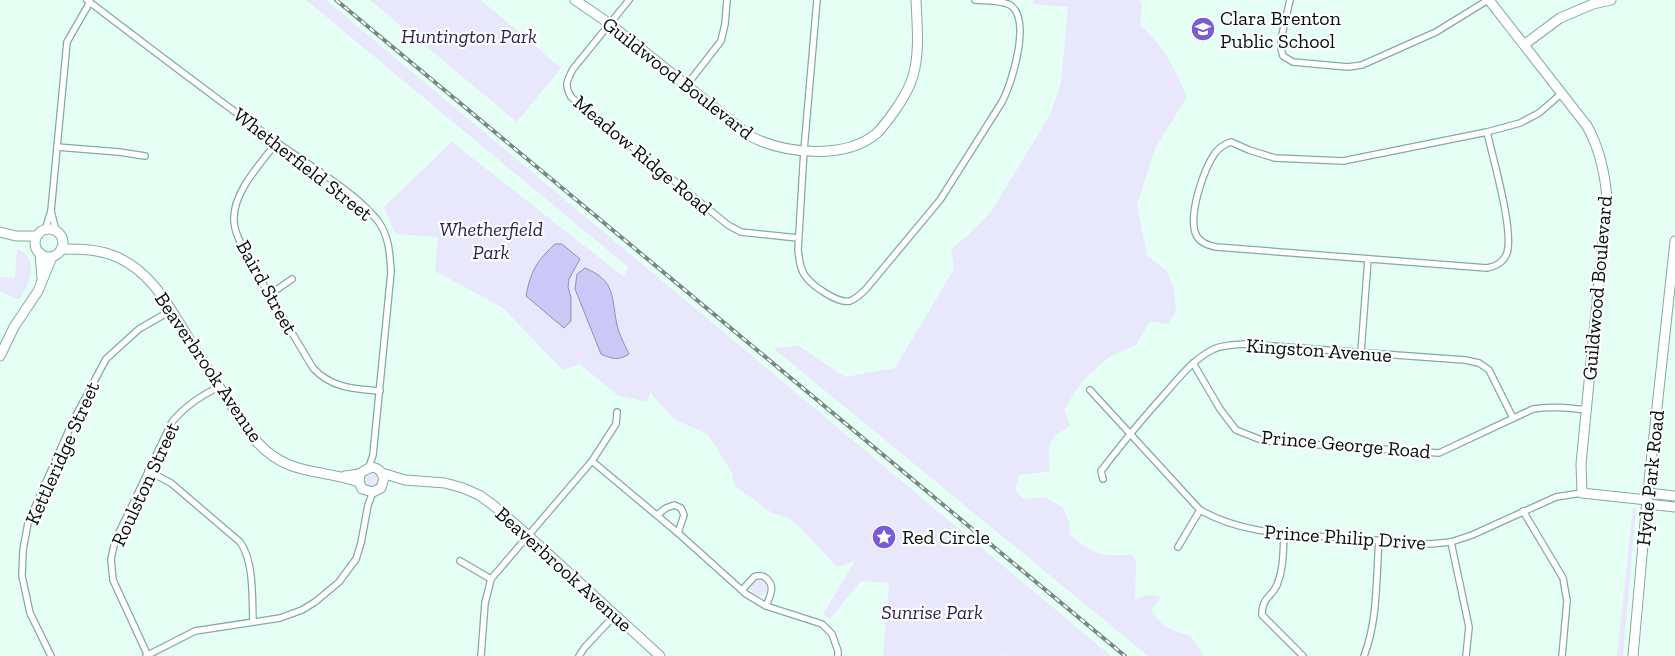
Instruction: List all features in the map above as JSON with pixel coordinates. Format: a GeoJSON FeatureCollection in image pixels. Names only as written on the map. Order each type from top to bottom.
{"type":"FeatureCollection","features":[{"type":"Feature","properties":{"kind":"street","name":"Guildwood Boulevard"},"geometry":{"type":"LineString","coordinates":[[575,0],[610,24],[750,136],[761,142],[780,147],[828,152],[862,143],[876,134],[903,98],[913,77],[916,60],[916,0]]}},
{"type":"Feature","properties":{"kind":"street","name":"Meadow Ridge Road"},"geometry":{"type":"LineString","coordinates":[[629,0],[573,69],[567,80],[567,89],[571,97],[728,225],[741,232],[798,238]]}},
{"type":"Feature","properties":{"kind":"street"},"geometry":{"type":"LineString","coordinates":[[686,86],[721,41],[727,0]]}},
{"type":"Feature","properties":{"kind":"street"},"geometry":{"type":"LineString","coordinates":[[818,0],[798,238],[800,265],[805,276],[825,292],[840,301],[849,302],[866,290],[940,200],[1002,102],[1010,86],[1016,67],[1020,22],[1017,12],[1009,4],[975,0]]}},
{"type":"Feature","properties":{"kind":"street"},"geometry":{"type":"LineString","coordinates":[[1290,0],[1281,39],[1280,49],[1283,56],[1293,62],[1348,67],[1362,66],[1436,32],[1488,0]]}},
{"type":"Feature","properties":{"kind":"street","name":"Guildwood Boulevard"},"geometry":{"type":"LineString","coordinates":[[1488,0],[1525,44],[1587,126],[1594,138],[1602,161],[1606,182],[1607,199],[1581,464],[1582,494]]}},
{"type":"Feature","properties":{"kind":"street"},"geometry":{"type":"LineString","coordinates":[[1525,44],[1560,18],[1593,4],[1611,0]]}},
{"type":"Feature","properties":{"kind":"street"},"geometry":{"type":"LineString","coordinates":[[42,282],[38,250],[35,242],[37,236],[45,230],[51,211],[67,42],[89,1]]}},
{"type":"Feature","properties":{"kind":"street","name":"Whetherfield Street"},"geometry":{"type":"LineString","coordinates":[[89,1],[364,206],[379,222],[390,251],[390,272],[373,455],[376,470]]}},
{"type":"Feature","properties":{"kind":"street"},"geometry":{"type":"LineString","coordinates":[[1487,132],[1508,227],[1507,252],[1503,261],[1497,266],[1487,268],[1216,247],[1206,245],[1195,232],[1197,194],[1215,154],[1222,145],[1231,142],[1275,158],[1344,161],[1487,132],[1520,123],[1539,113],[1562,93]]}},
{"type":"Feature","properties":{"kind":"street","name":"Baird Street"},"geometry":{"type":"LineString","coordinates":[[277,142],[246,184],[236,207],[234,221],[238,238],[269,295],[313,368],[321,376],[344,388],[380,391]]}},
{"type":"Feature","properties":{"kind":"street"},"geometry":{"type":"LineString","coordinates":[[58,147],[145,156]]}},
{"type":"Feature","properties":{"kind":"street"},"geometry":{"type":"LineString","coordinates":[[0,356],[14,327],[33,300],[52,257],[62,245],[56,232],[51,211]]}},
{"type":"Feature","properties":{"kind":"street"},"geometry":{"type":"LineString","coordinates":[[45,230],[56,232]]}},
{"type":"Feature","properties":{"kind":"street"},"geometry":{"type":"LineString","coordinates":[[0,232],[16,236],[37,236]]}},
{"type":"Feature","properties":{"kind":"street"},"geometry":{"type":"LineString","coordinates":[[16,236],[47,257],[52,257]]}},
{"type":"Feature","properties":{"kind":"street","name":"Hyde Park Road"},"geometry":{"type":"LineString","coordinates":[[1633,656],[1647,499],[1672,305],[1675,241]]}},
{"type":"Feature","properties":{"kind":"street","name":"Beaverbrook Avenue"},"geometry":{"type":"LineString","coordinates":[[62,245],[99,251],[116,257],[130,264],[160,291],[219,387],[258,444],[272,455],[300,470],[361,481]]}},
{"type":"Feature","properties":{"kind":"street"},"geometry":{"type":"LineString","coordinates":[[1361,352],[1368,259]]}},
{"type":"Feature","properties":{"kind":"street"},"geometry":{"type":"LineString","coordinates":[[269,295],[292,279]]}},
{"type":"Feature","properties":{"kind":"street","name":"Kettleridge Street"},"geometry":{"type":"LineString","coordinates":[[51,656],[30,613],[22,576],[23,550],[28,523],[72,423],[106,359],[139,330],[172,310]]}},
{"type":"Feature","properties":{"kind":"street","name":"Kingston Avenue"},"geometry":{"type":"LineString","coordinates":[[1103,479],[1101,471],[1129,434],[1184,371],[1215,349],[1244,344],[1465,360],[1480,363],[1489,370],[1513,418]]}},
{"type":"Feature","properties":{"kind":"street","name":"Prince George Road"},"geometry":{"type":"LineString","coordinates":[[1193,363],[1220,409],[1236,430],[1264,441],[1438,453],[1533,409],[1546,407],[1587,410]]}},
{"type":"Feature","properties":{"kind":"street","name":"Roulston Street"},"geometry":{"type":"LineString","coordinates":[[147,656],[113,580],[111,559],[115,541],[172,422],[191,403],[219,387]]}},
{"type":"Feature","properties":{"kind":"street","name":"Prince Philip Drive"},"geometry":{"type":"LineString","coordinates":[[1090,390],[1200,510],[1218,520],[1240,527],[1284,534],[1430,544],[1451,542],[1496,525],[1556,497],[1582,494],[1647,499]]}},
{"type":"Feature","properties":{"kind":"street"},"geometry":{"type":"LineString","coordinates":[[481,656],[485,603],[491,579],[592,461],[616,424],[617,412]]}},
{"type":"Feature","properties":{"kind":"street","name":"Whetherfield Street"},"geometry":{"type":"LineString","coordinates":[[373,455],[376,470]]}},
{"type":"Feature","properties":{"kind":"street"},"geometry":{"type":"LineString","coordinates":[[592,461],[742,590],[766,606],[822,624],[832,634],[838,656]]}},
{"type":"Feature","properties":{"kind":"street"},"geometry":{"type":"LineString","coordinates":[[147,656],[195,631],[280,618],[302,610],[315,602],[339,582],[356,559],[368,505],[384,478],[376,470],[361,481]]}},
{"type":"Feature","properties":{"kind":"street","name":"Beaverbrook Avenue"},"geometry":{"type":"LineString","coordinates":[[376,470],[405,480],[445,483],[479,495],[494,505],[660,656]]}},
{"type":"Feature","properties":{"kind":"street"},"geometry":{"type":"LineString","coordinates":[[148,471],[185,494],[240,542],[245,549],[249,568],[253,621]]}},
{"type":"Feature","properties":{"kind":"street","name":"Beaverbrook Avenue"},"geometry":{"type":"LineString","coordinates":[[377,490],[405,480]]}},
{"type":"Feature","properties":{"kind":"street"},"geometry":{"type":"LineString","coordinates":[[361,481],[377,490]]}},
{"type":"Feature","properties":{"kind":"street"},"geometry":{"type":"LineString","coordinates":[[361,481],[368,505]]}},
{"type":"Feature","properties":{"kind":"street"},"geometry":{"type":"LineString","coordinates":[[1647,499],[1675,496]]}},
{"type":"Feature","properties":{"kind":"street"},"geometry":{"type":"LineString","coordinates":[[1647,499],[1675,507]]}},
{"type":"Feature","properties":{"kind":"street"},"geometry":{"type":"LineString","coordinates":[[657,515],[674,505],[681,508],[684,516],[678,533]]}},
{"type":"Feature","properties":{"kind":"street"},"geometry":{"type":"LineString","coordinates":[[1178,547],[1200,510]]}},
{"type":"Feature","properties":{"kind":"street"},"geometry":{"type":"LineString","coordinates":[[1523,511],[1563,578],[1567,601],[1562,656]]}},
{"type":"Feature","properties":{"kind":"street"},"geometry":{"type":"LineString","coordinates":[[1284,534],[1281,574],[1276,587],[1262,604],[1262,615],[1303,656]]}},
{"type":"Feature","properties":{"kind":"street"},"geometry":{"type":"LineString","coordinates":[[1364,656],[1374,609],[1379,540]]}},
{"type":"Feature","properties":{"kind":"street"},"geometry":{"type":"LineString","coordinates":[[1451,542],[1469,627],[1466,656]]}},
{"type":"Feature","properties":{"kind":"street"},"geometry":{"type":"LineString","coordinates":[[460,561],[491,579]]}},
{"type":"Feature","properties":{"kind":"street"},"geometry":{"type":"LineString","coordinates":[[742,590],[754,576],[766,578],[770,582],[772,590],[766,606]]}},
{"type":"Feature","properties":{"kind":"street"},"geometry":{"type":"LineString","coordinates":[[579,656],[616,614]]}},
{"type":"Feature","properties":{"kind":"green space"},"geometry":{"type":"Polygon","coordinates":[[[306,0],[326,0],[1111,656],[1007,656],[1004,654],[1004,656],[883,656],[889,583],[861,581],[830,619],[823,614],[855,561],[837,567],[800,527],[787,517],[772,513],[734,485],[732,473],[708,434],[675,420],[650,392],[647,402],[617,395],[580,364],[563,370],[503,308],[435,271],[438,237],[395,234],[384,207],[452,142],[624,277],[628,267],[306,0]]]}},
{"type":"Feature","properties":{"kind":"green space","name":"Huntington Park"},"geometry":{"type":"Polygon","coordinates":[[[370,0],[481,0],[561,68],[517,122],[370,0]]]}},
{"type":"Feature","properties":{"kind":"green space"},"geometry":{"type":"Polygon","coordinates":[[[1034,0],[1139,0],[1142,4],[1140,25],[1156,41],[1168,58],[1187,97],[1155,148],[1137,205],[1147,256],[1167,271],[1174,289],[1176,311],[1168,324],[1150,321],[1136,345],[1109,357],[1082,381],[1064,410],[1070,426],[1056,436],[1050,444],[1050,471],[1019,475],[1015,490],[1023,499],[1045,497],[1063,508],[1069,522],[1070,535],[1093,551],[1105,555],[1133,555],[1136,563],[1135,600],[1148,595],[1161,596],[1152,609],[1156,616],[1168,628],[1191,636],[1204,656],[1148,656],[773,348],[799,346],[845,377],[895,368],[954,269],[951,249],[991,212],[1050,115],[1061,83],[1068,7],[1033,4],[1034,0]]]}},
{"type":"Feature","properties":{"kind":"green space"},"geometry":{"type":"Polygon","coordinates":[[[17,249],[25,254],[31,266],[29,280],[19,300],[0,291],[0,277],[15,278],[17,249]]]}},
{"type":"Feature","properties":{"kind":"green space"},"geometry":{"type":"Polygon","coordinates":[[[371,473],[379,481],[371,489],[363,481],[371,473]]]}},
{"type":"Feature","properties":{"kind":"green space"},"geometry":{"type":"Polygon","coordinates":[[[1633,508],[1636,509],[1623,656],[1617,656],[1633,508]]]}},
{"type":"Feature","properties":{"kind":"green space"},"geometry":{"type":"Polygon","coordinates":[[[759,580],[765,582],[767,588],[765,594],[759,596],[753,594],[751,588],[753,582],[759,580]]]}},
{"type":"Feature","properties":{"kind":"shaded area"},"geometry":{"type":"Polygon","coordinates":[[[555,244],[562,244],[580,259],[569,279],[571,321],[564,328],[526,296],[530,279],[536,267],[555,244]]]}},
{"type":"Feature","properties":{"kind":"shaded area"},"geometry":{"type":"Polygon","coordinates":[[[585,268],[602,278],[610,291],[618,329],[629,354],[622,358],[601,354],[575,289],[577,274],[585,268]]]}},
{"type":"Feature","properties":{"kind":"railway"},"geometry":{"type":"LineString","coordinates":[[336,0],[1125,656]]}},
{"type":"Feature","properties":{"kind":"place","name":"Clara Brenton Public School"},"geometry":{"type":"Point","coordinates":[1203,29]}},
{"type":"Feature","properties":{"kind":"place","name":"Red Circle"},"geometry":{"type":"Point","coordinates":[884,537]}},
{"type":"Feature","properties":{"kind":"park label","name":"Whetherfield Park"},"geometry":{"type":"Point","coordinates":[491,240]}},
{"type":"Feature","properties":{"kind":"park label","name":"Sunrise Park"},"geometry":{"type":"Point","coordinates":[932,612]}}]}
